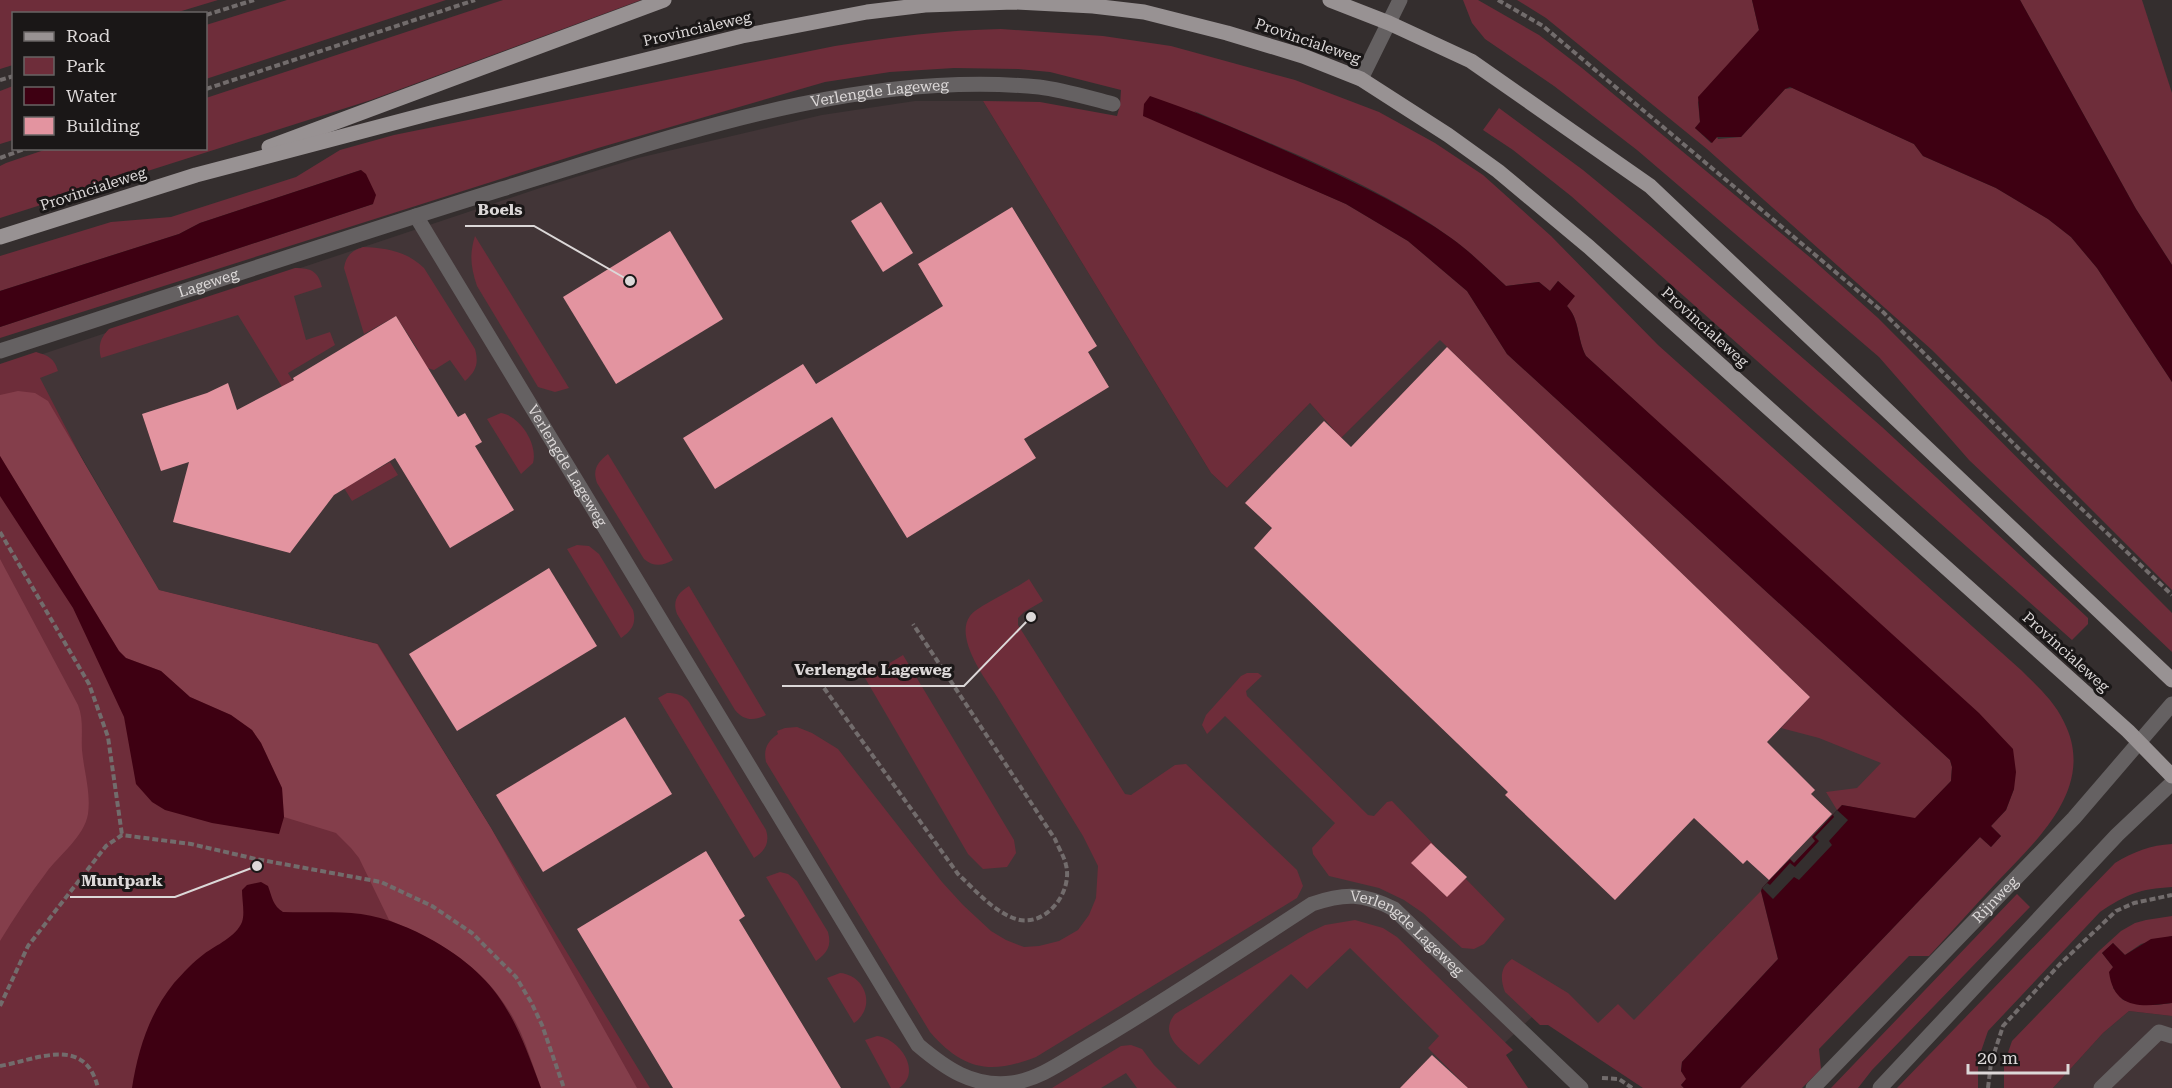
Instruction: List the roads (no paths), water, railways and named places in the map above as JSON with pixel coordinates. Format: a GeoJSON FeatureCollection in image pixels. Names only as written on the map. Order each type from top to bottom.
{"type":"FeatureCollection","features":[{"type":"Feature","properties":{"kind":"main road","name":"Provincialeweg"},"geometry":{"type":"LineString","coordinates":[[196,175],[664,0]]}},
{"type":"Feature","properties":{"kind":"main road"},"geometry":{"type":"LineString","coordinates":[[1330,0],[1389,23],[1471,61],[1650,186],[2172,680]]}},
{"type":"Feature","properties":{"kind":"main road","name":"Provincialeweg"},"geometry":{"type":"LineString","coordinates":[[0,237],[196,175],[435,112],[742,36],[867,12],[925,5],[1014,2],[1093,6],[1144,12],[1227,33],[1303,56],[1361,79],[1448,135],[1498,171],[1589,247],[2139,743],[2172,776]]}},
{"type":"Feature","properties":{"kind":"street"},"geometry":{"type":"LineString","coordinates":[[1361,79],[1401,0]]}},
{"type":"Feature","properties":{"kind":"street","name":"Verlengde Lageweg"},"geometry":{"type":"LineString","coordinates":[[1113,104],[1042,87],[969,84],[879,90],[823,99],[715,126],[416,216],[918,1045],[942,1065],[960,1076],[985,1082],[1012,1083],[1040,1074],[1141,1016],[1312,903],[1332,897],[1352,895],[1375,900],[1394,909],[1581,1088]]}},
{"type":"Feature","properties":{"kind":"street","name":"Lageweg"},"geometry":{"type":"LineString","coordinates":[[0,351],[416,216]]}},
{"type":"Feature","properties":{"kind":"street","name":"Rijnweg"},"geometry":{"type":"LineString","coordinates":[[1813,1088],[2074,818],[2172,704]]}},
{"type":"Feature","properties":{"kind":"street"},"geometry":{"type":"LineString","coordinates":[[1880,1088],[2117,835],[2172,783]]}},
{"type":"Feature","properties":{"kind":"street"},"geometry":{"type":"LineString","coordinates":[[2101,1088],[2159,1032],[2172,1036]]}},
{"type":"Feature","properties":{"kind":"water"},"geometry":{"type":"Polygon","coordinates":[[[1752,0],[2020,0],[2136,209],[2172,265],[2172,382],[2097,268],[2071,237],[2048,219],[1996,188],[1923,156],[1914,144],[1790,87],[1785,89],[1741,137],[1717,137],[1712,143],[1695,128],[1700,122],[1698,97],[1759,30],[1752,0]]]}},
{"type":"Feature","properties":{"kind":"water"},"geometry":{"type":"Polygon","coordinates":[[[1150,96],[1253,137],[1385,198],[1451,238],[1506,286],[1539,282],[1550,291],[1558,281],[1575,296],[1567,306],[1574,317],[1586,356],[1979,713],[2013,749],[2016,772],[2014,789],[2006,810],[1991,826],[2001,836],[1991,847],[1980,837],[1740,1088],[1684,1088],[1681,1085],[1686,1079],[1681,1071],[1682,1062],[1778,959],[1762,888],[1790,859],[1794,863],[1815,841],[1812,837],[1842,805],[1915,818],[1951,781],[1950,760],[1507,354],[1467,291],[1408,241],[1346,204],[1143,116],[1144,104],[1150,96]]]}},
{"type":"Feature","properties":{"kind":"water"},"geometry":{"type":"Polygon","coordinates":[[[361,170],[366,174],[376,195],[373,204],[0,327],[0,291],[179,234],[200,223],[361,170]]]}},
{"type":"Feature","properties":{"kind":"water"},"geometry":{"type":"Polygon","coordinates":[[[0,456],[119,651],[126,658],[161,671],[190,697],[231,715],[252,730],[261,743],[282,788],[284,817],[279,834],[212,823],[165,810],[152,802],[136,784],[124,717],[73,608],[0,496],[0,456]]]}},
{"type":"Feature","properties":{"kind":"water"},"geometry":{"type":"Polygon","coordinates":[[[261,882],[268,886],[275,904],[283,912],[351,913],[380,918],[417,932],[457,956],[490,986],[503,1003],[523,1041],[541,1088],[132,1088],[146,1033],[165,995],[196,960],[235,932],[243,919],[242,890],[247,885],[261,882]]]}},
{"type":"Feature","properties":{"kind":"water"},"geometry":{"type":"Polygon","coordinates":[[[2172,936],[2172,1003],[2140,1005],[2123,1000],[2112,984],[2109,972],[2113,967],[2102,953],[2113,943],[2125,955],[2151,939],[2172,936]]]}},
{"type":"Feature","properties":{"kind":"place","name":"Boels"},"geometry":{"type":"Point","coordinates":[630,281]}},
{"type":"Feature","properties":{"kind":"place","name":"Verlengde Lageweg"},"geometry":{"type":"Point","coordinates":[1031,617]}},
{"type":"Feature","properties":{"kind":"place","name":"Muntpark"},"geometry":{"type":"Point","coordinates":[257,866]}}]}
